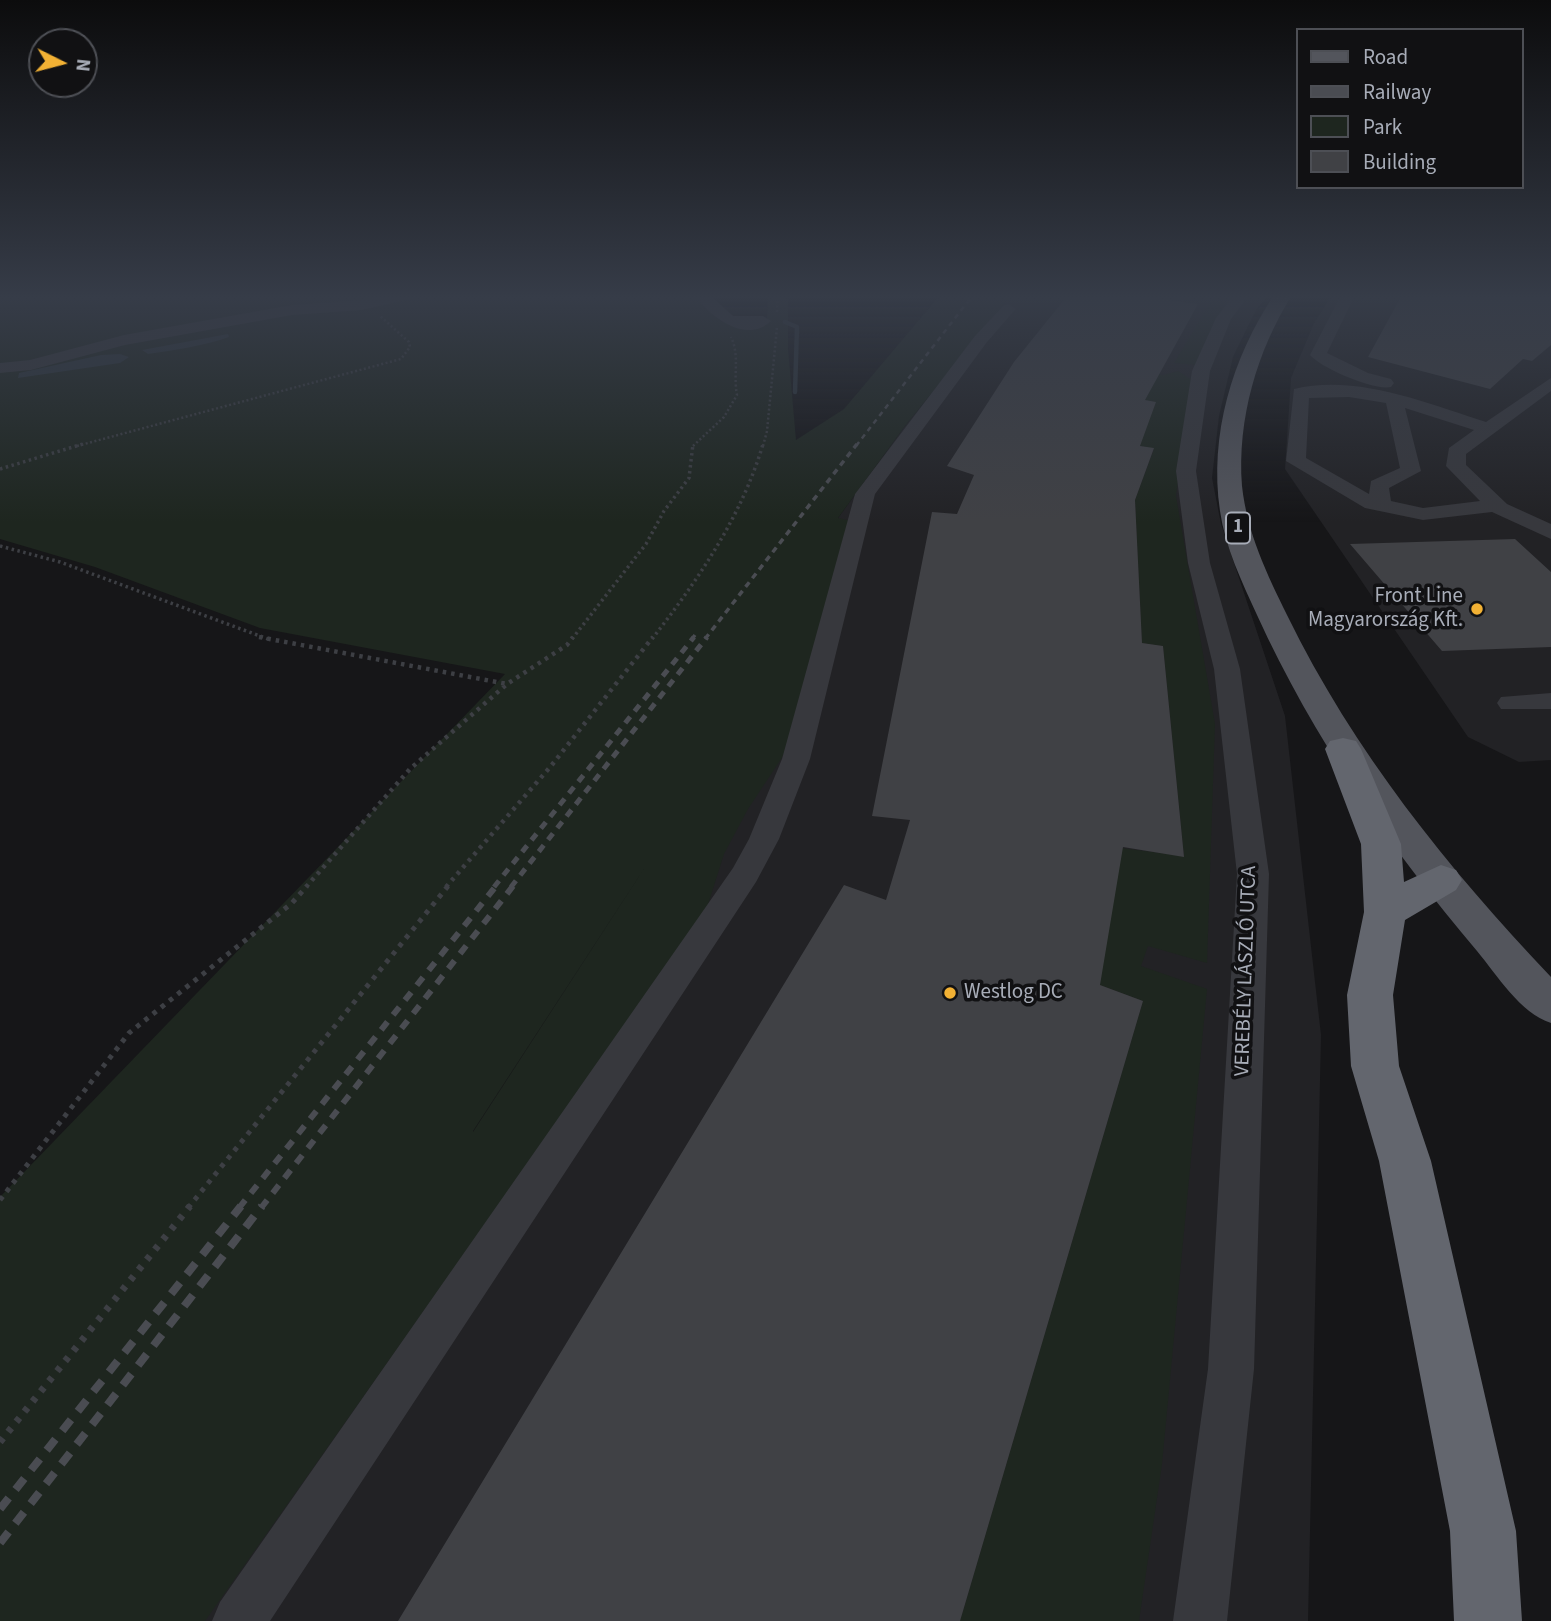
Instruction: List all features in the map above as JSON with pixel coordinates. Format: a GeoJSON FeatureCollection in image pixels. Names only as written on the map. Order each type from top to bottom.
{"type":"FeatureCollection","features":[{"type":"Feature","properties":{"kind":"highway"},"geometry":{"type":"LineString","coordinates":[[1343,749],[1381,844],[1385,912],[1370,995],[1375,1066],[1405,1161],[1483,1531],[1488,1621]]}},
{"type":"Feature","properties":{"kind":"highway"},"geometry":{"type":"LineString","coordinates":[[1385,912],[1441,880]]}},
{"type":"Feature","properties":{"kind":"main road","name":"1"},"geometry":{"type":"LineString","coordinates":[[1247,371],[1238,402],[1230,493],[1245,550],[1267,606],[1299,674],[1343,749],[1407,840],[1540,994]]}},
{"type":"Feature","properties":{"kind":"street"},"geometry":{"type":"LineString","coordinates":[[239,1621],[745,874],[764,839],[796,759],[865,494],[957,371]]}},
{"type":"Feature","properties":{"kind":"street","name":"VEREBÉLY LÁSZLÓ UTCA"},"geometry":{"type":"LineString","coordinates":[[1200,1621],[1231,1369],[1253,874],[1227,669],[1199,563],[1186,471],[1201,371]]}},
{"type":"Feature","properties":{"kind":"street"},"geometry":{"type":"LineString","coordinates":[[1349,371],[1362,377],[1427,394]]}},
{"type":"Feature","properties":{"kind":"street"},"geometry":{"type":"LineString","coordinates":[[1551,383],[1456,452],[1456,467],[1496,505],[1551,532]]}},
{"type":"Feature","properties":{"kind":"street"},"geometry":{"type":"LineString","coordinates":[[1490,429],[1358,391],[1323,389],[1300,393],[1296,461],[1372,504],[1381,506],[1423,514],[1496,505]]}},
{"type":"Feature","properties":{"kind":"street"},"geometry":{"type":"LineString","coordinates":[[1381,506],[1378,485],[1411,471],[1394,401]]}},
{"type":"Feature","properties":{"kind":"street"},"geometry":{"type":"LineString","coordinates":[[1510,703],[1551,701]]}},
{"type":"Feature","properties":{"kind":"path"},"geometry":{"type":"LineString","coordinates":[[0,469],[112,435],[357,371]]}},
{"type":"Feature","properties":{"kind":"path"},"geometry":{"type":"LineString","coordinates":[[0,1200],[129,1033],[292,903],[410,769],[508,684],[567,645],[646,544],[664,511],[690,478],[693,442],[724,417],[737,395],[735,371]]}},
{"type":"Feature","properties":{"kind":"path"},"geometry":{"type":"LineString","coordinates":[[0,1442],[457,874],[551,766],[683,599],[734,517],[756,468],[767,431],[773,371]]}},
{"type":"Feature","properties":{"kind":"path"},"geometry":{"type":"LineString","coordinates":[[0,546],[60,562],[255,636],[508,684]]}},
{"type":"Feature","properties":{"kind":"shaded area"},"geometry":{"type":"Polygon","coordinates":[[[30,371],[68,371],[18,378],[19,373],[30,371]]]}},
{"type":"Feature","properties":{"kind":"shaded area"},"geometry":{"type":"Polygon","coordinates":[[[950,371],[1230,371],[1219,416],[1212,478],[1221,524],[1285,716],[1321,1035],[1308,1621],[166,1621],[721,750],[838,518],[905,426],[950,371]]]}},
{"type":"Feature","properties":{"kind":"shaded area"},"geometry":{"type":"Polygon","coordinates":[[[1294,371],[1551,371],[1551,760],[1519,762],[1468,737],[1285,469],[1291,378],[1294,371]]]}},
{"type":"Feature","properties":{"kind":"green space"},"geometry":{"type":"Polygon","coordinates":[[[0,371],[790,371],[796,440],[844,409],[876,371],[950,371],[905,426],[838,518],[856,522],[789,747],[748,809],[724,854],[706,911],[205,1621],[0,1621],[0,1197],[505,674],[260,628],[95,567],[0,539],[0,371]],[[651,858],[473,1131],[473,1132],[651,858]]]}},
{"type":"Feature","properties":{"kind":"green space"},"geometry":{"type":"Polygon","coordinates":[[[1089,371],[1131,371],[1163,375],[1178,371],[1198,384],[1187,412],[1176,496],[1215,724],[1207,963],[1148,946],[1141,966],[1207,989],[1162,1464],[1139,1621],[960,1621],[1143,1001],[1100,985],[1113,847],[1184,856],[1163,646],[1142,643],[1135,500],[1154,449],[1140,446],[1143,400],[1089,371]]]}},
{"type":"Feature","properties":{"kind":"building","name":"Westlog DC"},"geometry":{"type":"Polygon","coordinates":[[[1008,371],[1161,371],[1145,400],[1156,402],[1140,446],[1154,448],[1135,500],[1142,643],[1163,646],[1184,857],[1123,847],[1100,985],[1143,1001],[960,1621],[398,1621],[844,885],[886,900],[910,820],[872,816],[932,512],[957,514],[974,475],[947,466],[1008,371]]]}},
{"type":"Feature","properties":{"kind":"building"},"geometry":{"type":"Polygon","coordinates":[[[1420,371],[1510,371],[1490,389],[1420,371]]]}},
{"type":"Feature","properties":{"kind":"building"},"geometry":{"type":"Polygon","coordinates":[[[1515,539],[1551,572],[1551,647],[1442,651],[1350,544],[1515,539]]]}},
{"type":"Feature","properties":{"kind":"waterway"},"geometry":{"type":"LineString","coordinates":[[795,392],[796,371]]}},
{"type":"Feature","properties":{"kind":"railway"},"geometry":{"type":"LineString","coordinates":[[856,446],[914,371]]}},
{"type":"Feature","properties":{"kind":"railway"},"geometry":{"type":"LineString","coordinates":[[705,639],[857,444]]}},
{"type":"Feature","properties":{"kind":"railway"},"geometry":{"type":"LineString","coordinates":[[692,639],[695,635]]}},
{"type":"Feature","properties":{"kind":"railway"},"geometry":{"type":"LineString","coordinates":[[494,887],[694,637]]}},
{"type":"Feature","properties":{"kind":"railway"},"geometry":{"type":"LineString","coordinates":[[511,887],[707,637]]}},
{"type":"Feature","properties":{"kind":"railway"},"geometry":{"type":"LineString","coordinates":[[239,1208],[496,886]]}},
{"type":"Feature","properties":{"kind":"railway"},"geometry":{"type":"LineString","coordinates":[[261,1208],[513,886]]}},
{"type":"Feature","properties":{"kind":"railway"},"geometry":{"type":"LineString","coordinates":[[0,1509],[241,1206]]}},
{"type":"Feature","properties":{"kind":"railway"},"geometry":{"type":"LineString","coordinates":[[0,1543],[262,1206]]}},
{"type":"Feature","properties":{"kind":"place","name":"Front Line Magyarország Kft."},"geometry":{"type":"Point","coordinates":[1477,609]}},
{"type":"Feature","properties":{"kind":"place","name":"Westlog DC"},"geometry":{"type":"Point","coordinates":[950,993]}}]}
